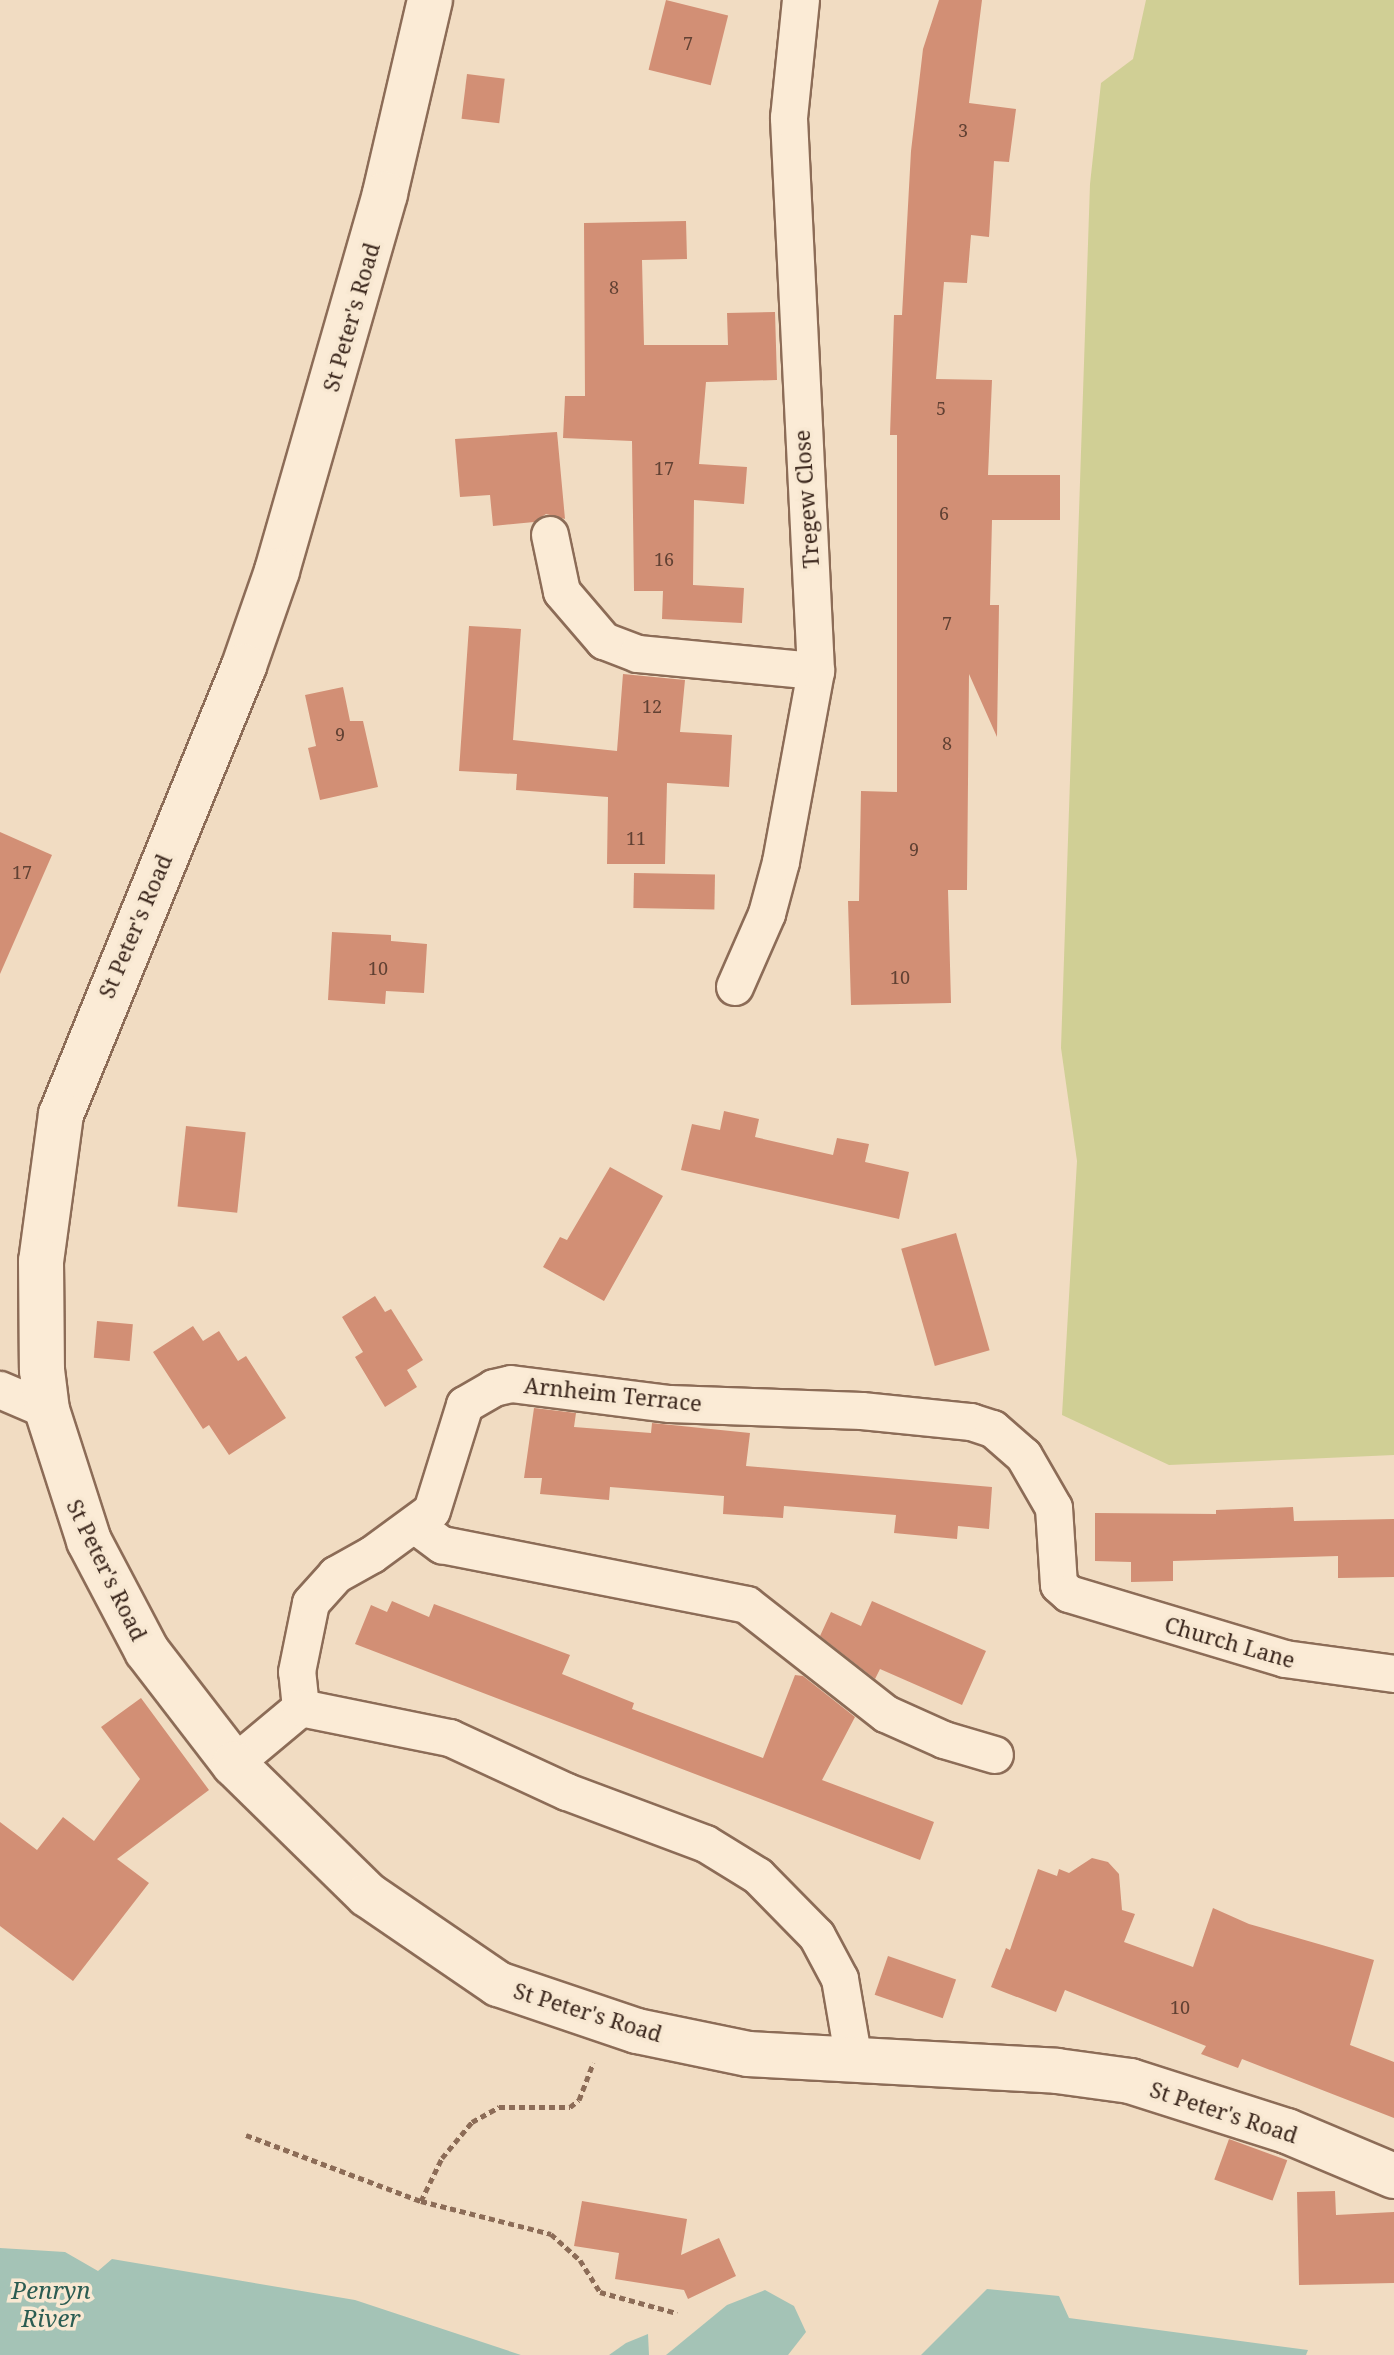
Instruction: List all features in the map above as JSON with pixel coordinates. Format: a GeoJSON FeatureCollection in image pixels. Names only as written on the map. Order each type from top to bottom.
{"type":"FeatureCollection","features":[{"type":"Feature","properties":{"kind":"street","name":"St Peter's Road"},"geometry":{"type":"LineString","coordinates":[[430,0],[385,194],[277,571],[244,666],[61,1114],[41,1261],[47,1410],[71,1497],[116,1596],[147,1651],[234,1764],[310,1842],[397,1917],[498,1984],[607,2020],[748,2054],[1057,2071],[1130,2081],[1287,2131],[1394,2176]]}},
{"type":"Feature","properties":{"kind":"street","name":"Tregew Close"},"geometry":{"type":"LineString","coordinates":[[735,987],[767,914],[781,862],[816,671],[789,131],[792,56],[801,0]]}},
{"type":"Feature","properties":{"kind":"street"},"geometry":{"type":"LineString","coordinates":[[550,535],[562,592],[604,641],[638,654],[816,671]]}},
{"type":"Feature","properties":{"kind":"street","name":"Arnheim Terrace"},"geometry":{"type":"LineString","coordinates":[[301,1708],[297,1672],[311,1603],[336,1575],[415,1525],[440,1496],[465,1405],[511,1384],[670,1404],[805,1406],[971,1422],[1010,1441],[1040,1480],[1058,1521],[1059,1585],[1069,1594]]}},
{"type":"Feature","properties":{"kind":"street"},"geometry":{"type":"LineString","coordinates":[[0,1390],[47,1410]]}},
{"type":"Feature","properties":{"kind":"street"},"geometry":{"type":"LineString","coordinates":[[415,1525],[442,1545],[747,1605],[886,1714],[944,1740],[995,1755]]}},
{"type":"Feature","properties":{"kind":"street","name":"Church Lane"},"geometry":{"type":"LineString","coordinates":[[1069,1594],[1285,1659],[1394,1674]]}},
{"type":"Feature","properties":{"kind":"street"},"geometry":{"type":"LineString","coordinates":[[234,1764],[301,1708],[450,1738],[567,1792],[736,1860],[817,1936],[831,1958],[854,2061]]}},
{"type":"Feature","properties":{"kind":"path"},"geometry":{"type":"LineString","coordinates":[[421,2201],[442,2158],[486,2113],[513,2106],[558,2110],[579,2100],[607,2020]]}},
{"type":"Feature","properties":{"kind":"path"},"geometry":{"type":"LineString","coordinates":[[246,2135],[421,2201],[551,2234],[580,2260],[600,2292],[677,2313]]}},
{"type":"Feature","properties":{"kind":"shaded area"},"geometry":{"type":"Polygon","coordinates":[[[1146,0],[1394,0],[1394,1455],[1169,1465],[1062,1415],[1077,1161],[1061,1048],[1090,184],[1101,83],[1133,59],[1146,0]]]}},
{"type":"Feature","properties":{"kind":"water","name":"Penryn River"},"geometry":{"type":"Polygon","coordinates":[[[0,2248],[65,2252],[98,2271],[112,2259],[355,2300],[521,2355],[0,2355],[0,2248]]]}},
{"type":"Feature","properties":{"kind":"water"},"geometry":{"type":"Polygon","coordinates":[[[987,2289],[1059,2296],[1069,2318],[1308,2350],[1306,2355],[921,2355],[987,2289]]]}},
{"type":"Feature","properties":{"kind":"water"},"geometry":{"type":"Polygon","coordinates":[[[765,2290],[794,2306],[806,2332],[788,2355],[666,2355],[727,2305],[765,2290]]]}},
{"type":"Feature","properties":{"kind":"water"},"geometry":{"type":"Polygon","coordinates":[[[648,2334],[649,2355],[609,2355],[626,2343],[648,2334]]]}},
{"type":"Feature","properties":{"kind":"building"},"geometry":{"type":"Polygon","coordinates":[[[666,0],[728,15],[711,85],[649,70],[666,0]]]}},
{"type":"Feature","properties":{"kind":"building"},"geometry":{"type":"Polygon","coordinates":[[[939,0],[982,0],[969,103],[1016,109],[1009,162],[994,161],[989,237],[971,235],[967,283],[944,282],[936,379],[992,380],[988,475],[1060,475],[1060,520],[992,520],[990,605],[999,605],[997,737],[969,674],[967,890],[948,890],[951,1003],[851,1005],[848,901],[859,901],[861,791],[897,792],[897,435],[890,435],[894,315],[902,315],[911,151],[923,49],[939,0]]]}},
{"type":"Feature","properties":{"kind":"building"},"geometry":{"type":"Polygon","coordinates":[[[467,74],[505,79],[499,123],[462,119],[467,74]]]}},
{"type":"Feature","properties":{"kind":"building"},"geometry":{"type":"Polygon","coordinates":[[[686,221],[687,259],[642,260],[644,345],[728,345],[727,313],[775,312],[777,380],[706,382],[699,464],[747,467],[744,504],[694,500],[693,585],[744,588],[742,623],[662,619],[663,591],[634,591],[632,441],[563,438],[565,396],[585,396],[584,223],[686,221]]]}},
{"type":"Feature","properties":{"kind":"building"},"geometry":{"type":"Polygon","coordinates":[[[557,432],[565,519],[546,514],[534,522],[493,526],[490,495],[460,497],[455,439],[557,432]]]}},
{"type":"Feature","properties":{"kind":"building"},"geometry":{"type":"Polygon","coordinates":[[[469,626],[521,629],[513,740],[617,751],[623,674],[685,680],[680,732],[732,735],[729,787],[667,783],[665,864],[607,864],[608,797],[516,790],[517,774],[459,771],[469,626]]]}},
{"type":"Feature","properties":{"kind":"building"},"geometry":{"type":"Polygon","coordinates":[[[343,687],[350,721],[363,721],[378,787],[320,800],[308,748],[316,746],[305,695],[343,687]]]}},
{"type":"Feature","properties":{"kind":"building"},"geometry":{"type":"Polygon","coordinates":[[[0,832],[52,855],[0,974],[0,832]]]}},
{"type":"Feature","properties":{"kind":"building"},"geometry":{"type":"Polygon","coordinates":[[[634,873],[715,874],[714,909],[633,908],[634,873]]]}},
{"type":"Feature","properties":{"kind":"building"},"geometry":{"type":"Polygon","coordinates":[[[332,932],[391,935],[391,941],[427,944],[424,993],[386,991],[385,1004],[328,1000],[332,932]]]}},
{"type":"Feature","properties":{"kind":"building"},"geometry":{"type":"Polygon","coordinates":[[[724,1111],[759,1119],[755,1137],[833,1155],[837,1138],[869,1144],[865,1162],[909,1172],[899,1219],[681,1170],[692,1124],[720,1130],[724,1111]]]}},
{"type":"Feature","properties":{"kind":"building"},"geometry":{"type":"Polygon","coordinates":[[[186,1126],[246,1132],[237,1213],[178,1207],[186,1126]]]}},
{"type":"Feature","properties":{"kind":"building"},"geometry":{"type":"Polygon","coordinates":[[[610,1167],[663,1196],[604,1301],[543,1267],[560,1237],[567,1240],[610,1167]]]}},
{"type":"Feature","properties":{"kind":"building"},"geometry":{"type":"Polygon","coordinates":[[[956,1233],[990,1350],[935,1366],[901,1249],[956,1233]]]}},
{"type":"Feature","properties":{"kind":"building"},"geometry":{"type":"Polygon","coordinates":[[[375,1296],[385,1312],[391,1309],[423,1360],[407,1370],[417,1387],[385,1407],[355,1357],[363,1352],[342,1317],[375,1296]]]}},
{"type":"Feature","properties":{"kind":"building"},"geometry":{"type":"Polygon","coordinates":[[[97,1321],[133,1324],[130,1361],[94,1358],[97,1321]]]}},
{"type":"Feature","properties":{"kind":"building"},"geometry":{"type":"Polygon","coordinates":[[[193,1326],[203,1341],[219,1331],[238,1361],[246,1356],[286,1418],[229,1455],[209,1425],[203,1429],[153,1352],[193,1326]]]}},
{"type":"Feature","properties":{"kind":"building"},"geometry":{"type":"Polygon","coordinates":[[[534,1408],[576,1413],[574,1427],[651,1433],[652,1423],[750,1433],[746,1466],[992,1487],[989,1529],[958,1526],[957,1539],[894,1533],[896,1515],[784,1506],[783,1518],[723,1514],[724,1496],[610,1487],[609,1500],[540,1494],[542,1478],[524,1478],[534,1408]]]}},
{"type":"Feature","properties":{"kind":"building"},"geometry":{"type":"Polygon","coordinates":[[[1293,1507],[1294,1521],[1394,1519],[1394,1577],[1338,1578],[1338,1556],[1173,1561],[1173,1581],[1131,1582],[1131,1562],[1095,1561],[1095,1513],[1216,1514],[1216,1510],[1293,1507]]]}},
{"type":"Feature","properties":{"kind":"building"},"geometry":{"type":"Polygon","coordinates":[[[392,1601],[429,1617],[434,1604],[570,1655],[562,1674],[634,1703],[632,1709],[763,1758],[795,1675],[803,1676],[855,1717],[822,1780],[934,1822],[920,1860],[355,1644],[371,1605],[387,1612],[392,1601]]]}},
{"type":"Feature","properties":{"kind":"building"},"geometry":{"type":"Polygon","coordinates":[[[872,1601],[986,1651],[962,1705],[880,1669],[875,1679],[820,1636],[831,1612],[861,1626],[872,1601]]]}},
{"type":"Feature","properties":{"kind":"building"},"geometry":{"type":"Polygon","coordinates":[[[141,1698],[209,1790],[117,1859],[149,1883],[73,1981],[0,1926],[0,1822],[37,1850],[63,1817],[94,1841],[140,1779],[101,1727],[141,1698]]]}},
{"type":"Feature","properties":{"kind":"building"},"geometry":{"type":"Polygon","coordinates":[[[1092,1858],[1108,1862],[1119,1874],[1122,1910],[1135,1914],[1124,1942],[1193,1967],[1213,1908],[1249,1924],[1374,1960],[1350,2045],[1394,2062],[1394,2118],[1242,2059],[1238,2068],[1201,2054],[1206,2046],[1065,1990],[1056,2012],[991,1987],[1006,1948],[1010,1950],[1038,1869],[1057,1876],[1059,1869],[1069,1873],[1092,1858]]]}},
{"type":"Feature","properties":{"kind":"building"},"geometry":{"type":"Polygon","coordinates":[[[888,1956],[956,1979],[943,2018],[875,1995],[888,1956]]]}},
{"type":"Feature","properties":{"kind":"building"},"geometry":{"type":"Polygon","coordinates":[[[1229,2139],[1287,2160],[1273,2201],[1214,2179],[1229,2139]]]}},
{"type":"Feature","properties":{"kind":"building"},"geometry":{"type":"Polygon","coordinates":[[[1335,2191],[1336,2215],[1394,2212],[1394,2283],[1299,2285],[1297,2192],[1335,2191]]]}},
{"type":"Feature","properties":{"kind":"building"},"geometry":{"type":"Polygon","coordinates":[[[582,2201],[687,2219],[681,2255],[719,2238],[736,2276],[688,2299],[684,2290],[615,2279],[619,2253],[574,2246],[582,2201]]]}}]}
